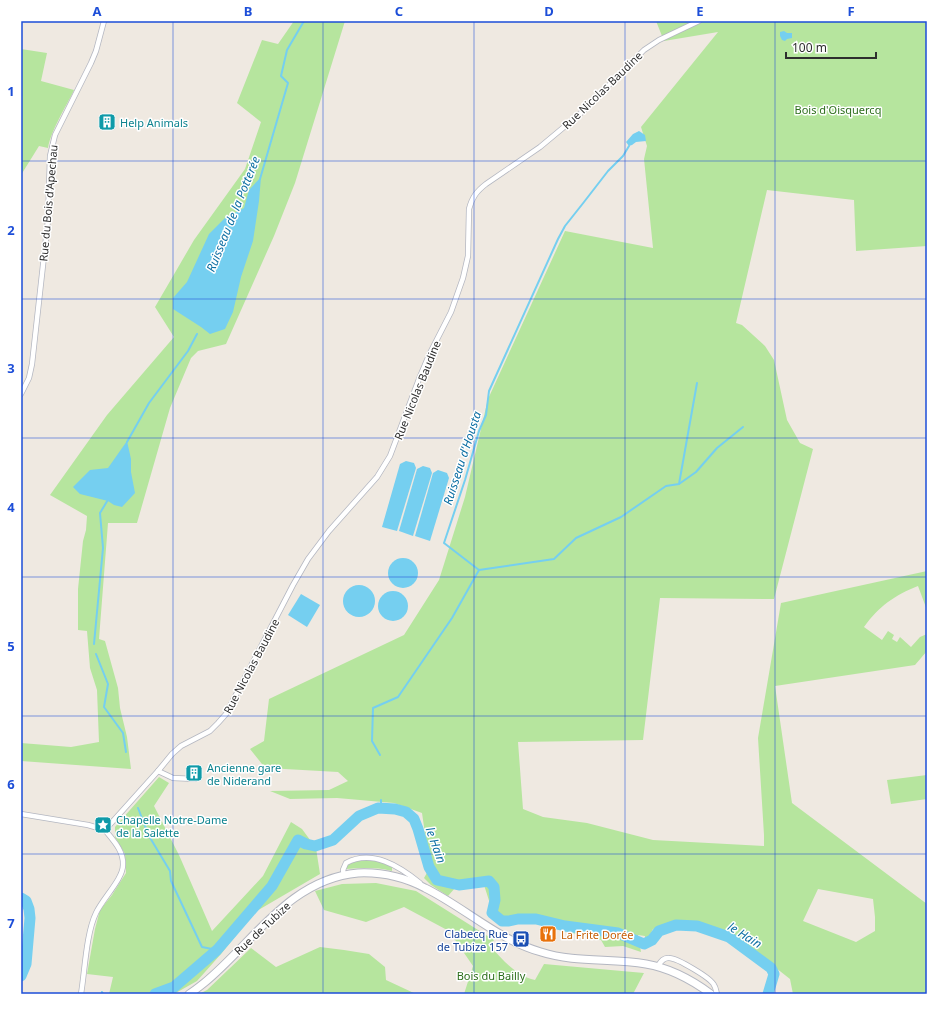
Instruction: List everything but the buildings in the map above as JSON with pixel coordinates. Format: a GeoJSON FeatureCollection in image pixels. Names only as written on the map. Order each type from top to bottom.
{"type":"FeatureCollection","features":[{"type":"Feature","properties":{"kind":"main road","name":"Rue de Tubize"},"geometry":{"type":"LineString","coordinates":[[189,994],[208,979],[273,916],[304,891],[315,885],[344,875],[366,873],[384,874],[424,887],[508,938],[534,950],[563,958],[632,963],[657,967],[685,978],[702,987],[711,994]]}},
{"type":"Feature","properties":{"kind":"street","name":"Rue du Bois d'Apechau"},"geometry":{"type":"LineString","coordinates":[[21,394],[29,378],[32,364],[48,220],[49,170],[52,146],[55,135],[96,51],[104,21]]}},
{"type":"Feature","properties":{"kind":"street","name":"Rue Nicolas Baudine"},"geometry":{"type":"LineString","coordinates":[[105,830],[177,749],[210,731],[226,714],[308,559],[329,530],[377,477],[390,456],[430,352],[451,312],[463,278],[468,256],[469,209],[473,196],[477,190],[540,147],[582,112],[644,50],[659,40],[699,21]]}},
{"type":"Feature","properties":{"kind":"street"},"geometry":{"type":"LineString","coordinates":[[158,771],[173,778],[195,779]]}},
{"type":"Feature","properties":{"kind":"street"},"geometry":{"type":"LineString","coordinates":[[21,814],[88,825],[105,830],[115,842],[121,853],[123,860],[121,875],[103,901],[93,922],[89,938],[81,994]]}},
{"type":"Feature","properties":{"kind":"street","name":"Rue de Tubize"},"geometry":{"type":"LineString","coordinates":[[344,875],[346,863],[359,858],[377,858],[404,871],[424,887]]}},
{"type":"Feature","properties":{"kind":"street"},"geometry":{"type":"LineString","coordinates":[[657,967],[663,959],[668,958],[686,965],[708,978],[714,984],[717,994]]}},
{"type":"Feature","properties":{"kind":"green space"},"geometry":{"type":"Polygon","coordinates":[[[294,21],[345,21],[295,183],[274,236],[226,344],[198,351],[191,358],[170,408],[137,523],[108,523],[99,639],[105,641],[118,688],[131,769],[21,761],[21,743],[71,747],[99,742],[97,690],[90,668],[87,631],[78,630],[78,589],[87,516],[50,495],[107,415],[174,337],[155,307],[194,240],[245,169],[261,122],[237,103],[262,40],[278,44],[294,21]]]}},
{"type":"Feature","properties":{"kind":"green space","name":"Bois d'Oisquercq"},"geometry":{"type":"Polygon","coordinates":[[[656,21],[927,21],[927,246],[856,251],[854,200],[767,190],[736,323],[742,325],[765,346],[774,360],[787,420],[800,443],[813,449],[774,599],[660,598],[643,740],[518,742],[523,809],[543,817],[587,823],[653,840],[764,846],[758,738],[781,603],[927,571],[927,610],[918,586],[902,593],[888,602],[864,627],[882,640],[888,631],[894,635],[892,639],[897,642],[900,637],[911,647],[920,637],[927,634],[927,651],[915,665],[775,686],[792,803],[927,904],[927,994],[793,994],[790,979],[744,943],[680,921],[653,929],[645,945],[645,936],[638,935],[641,952],[623,946],[605,947],[601,940],[564,931],[541,923],[526,922],[509,925],[493,913],[484,885],[455,888],[448,896],[431,885],[424,878],[428,871],[424,862],[428,854],[422,813],[394,803],[337,798],[290,799],[270,791],[329,790],[348,781],[338,772],[267,768],[250,749],[264,741],[269,699],[404,635],[439,580],[465,497],[488,399],[565,231],[653,248],[644,159],[647,146],[641,127],[718,32],[664,41],[656,21]],[[818,889],[803,921],[856,942],[875,931],[873,899],[818,889]]]}},
{"type":"Feature","properties":{"kind":"green space"},"geometry":{"type":"Polygon","coordinates":[[[21,49],[47,53],[41,81],[74,90],[55,126],[48,148],[39,146],[21,175],[21,49]]]}},
{"type":"Feature","properties":{"kind":"green space"},"geometry":{"type":"Polygon","coordinates":[[[927,775],[927,799],[891,804],[887,780],[927,775]]]}},
{"type":"Feature","properties":{"kind":"green space"},"geometry":{"type":"Polygon","coordinates":[[[159,777],[169,783],[154,806],[179,855],[212,931],[263,876],[291,822],[302,829],[316,848],[320,874],[255,912],[197,981],[174,994],[109,994],[113,977],[87,974],[100,910],[126,873],[125,854],[115,837],[115,827],[159,777]]]}},
{"type":"Feature","properties":{"kind":"green space"},"geometry":{"type":"Polygon","coordinates":[[[355,861],[377,861],[392,867],[392,871],[374,868],[346,869],[346,866],[355,861]]]}},
{"type":"Feature","properties":{"kind":"green space","name":"Bois du Bailly"},"geometry":{"type":"Polygon","coordinates":[[[376,883],[416,891],[494,940],[490,946],[510,967],[528,978],[535,980],[544,964],[644,973],[633,994],[464,994],[473,966],[449,931],[404,907],[366,922],[324,910],[315,891],[342,884],[376,883]]]}},
{"type":"Feature","properties":{"kind":"green space"},"geometry":{"type":"Polygon","coordinates":[[[320,947],[369,954],[385,967],[386,980],[416,994],[199,994],[207,990],[251,948],[276,967],[320,947]]]}},
{"type":"Feature","properties":{"kind":"water"},"geometry":{"type":"Polygon","coordinates":[[[784,31],[787,33],[792,33],[792,38],[785,41],[782,40],[780,32],[784,31]]]}},
{"type":"Feature","properties":{"kind":"water"},"geometry":{"type":"Polygon","coordinates":[[[639,131],[645,135],[646,141],[636,142],[629,146],[626,142],[633,134],[639,131]]]}},
{"type":"Feature","properties":{"kind":"water"},"geometry":{"type":"Polygon","coordinates":[[[261,177],[253,241],[241,277],[233,312],[225,329],[210,334],[173,309],[173,298],[187,282],[209,234],[225,218],[244,208],[249,190],[261,177]]]}},
{"type":"Feature","properties":{"kind":"water"},"geometry":{"type":"Polygon","coordinates":[[[127,441],[131,459],[131,472],[135,493],[122,507],[114,505],[108,501],[80,494],[73,487],[90,470],[108,468],[127,441]]]}},
{"type":"Feature","properties":{"kind":"water"},"geometry":{"type":"Polygon","coordinates":[[[406,461],[414,463],[416,468],[397,531],[382,527],[400,464],[406,461]]]}},
{"type":"Feature","properties":{"kind":"water"},"geometry":{"type":"Polygon","coordinates":[[[423,466],[430,468],[432,473],[413,536],[399,531],[417,469],[423,466]]]}},
{"type":"Feature","properties":{"kind":"water"},"geometry":{"type":"Polygon","coordinates":[[[438,470],[447,473],[449,478],[430,541],[415,536],[433,473],[438,470]]]}},
{"type":"Feature","properties":{"kind":"water"},"geometry":{"type":"Polygon","coordinates":[[[403,558],[414,562],[418,573],[414,584],[403,588],[392,584],[388,573],[392,562],[403,558]]]}},
{"type":"Feature","properties":{"kind":"water"},"geometry":{"type":"Polygon","coordinates":[[[359,585],[370,590],[375,601],[370,612],[359,617],[348,612],[343,601],[348,590],[359,585]]]}},
{"type":"Feature","properties":{"kind":"water"},"geometry":{"type":"Polygon","coordinates":[[[393,591],[404,595],[408,606],[404,617],[393,621],[382,617],[378,606],[382,595],[393,591]]]}},
{"type":"Feature","properties":{"kind":"water"},"geometry":{"type":"Polygon","coordinates":[[[301,594],[320,605],[307,627],[288,615],[301,594]]]}},
{"type":"Feature","properties":{"kind":"waterway","name":"Ruisseau de la Potterée"},"geometry":{"type":"LineString","coordinates":[[260,179],[288,83],[281,76],[287,50],[304,21]]}},
{"type":"Feature","properties":{"kind":"waterway","name":"Ruisseau d'Housta"},"geometry":{"type":"LineString","coordinates":[[380,755],[372,741],[373,708],[398,697],[452,618],[479,570],[444,543],[465,480],[479,431],[486,415],[489,391],[565,226],[608,171],[623,156],[629,146]]}},
{"type":"Feature","properties":{"kind":"waterway","name":"Ruisseau de la Potterée"},"geometry":{"type":"LineString","coordinates":[[127,442],[149,403],[188,351],[197,334]]}},
{"type":"Feature","properties":{"kind":"waterway"},"geometry":{"type":"LineString","coordinates":[[479,570],[554,559],[576,538],[621,517],[666,486],[679,484],[697,383]]}},
{"type":"Feature","properties":{"kind":"waterway"},"geometry":{"type":"LineString","coordinates":[[679,484],[696,472],[717,448],[743,427]]}},
{"type":"Feature","properties":{"kind":"waterway","name":"Ruisseau de la Potterée"},"geometry":{"type":"LineString","coordinates":[[94,644],[103,548],[100,513],[109,498]]}},
{"type":"Feature","properties":{"kind":"waterway","name":"Ruisseau de la Potterée"},"geometry":{"type":"LineString","coordinates":[[96,654],[108,684],[104,707],[123,733],[126,752]]}},
{"type":"Feature","properties":{"kind":"waterway","name":"Ruisseau d'Housta"},"geometry":{"type":"LineString","coordinates":[[381,800],[381,808]]}},
{"type":"Feature","properties":{"kind":"waterway","name":"Ruisseau de la Potterée"},"geometry":{"type":"LineString","coordinates":[[138,808],[149,836],[170,871],[171,881],[202,947],[217,950]]}},
{"type":"Feature","properties":{"kind":"waterway","name":"le Hain"},"geometry":{"type":"LineString","coordinates":[[155,994],[174,987],[217,950],[272,886],[298,840],[315,846],[333,840],[359,816],[378,808],[395,809],[406,812],[414,819],[429,867],[437,880],[459,885],[489,881],[494,887],[495,900],[492,913],[502,921],[536,919],[565,926],[618,933],[644,944],[652,940],[659,931],[676,925],[697,926],[729,937],[771,968],[774,974],[768,994]]}},
{"type":"Feature","properties":{"kind":"waterway","name":"le Hain"},"geometry":{"type":"LineString","coordinates":[[21,898],[26,901],[30,918],[26,964],[21,976]]}},
{"type":"Feature","properties":{"kind":"place","name":"Help Animals"},"geometry":{"type":"Point","coordinates":[107,122]}},
{"type":"Feature","properties":{"kind":"place","name":"Ancienne gare de Niderand"},"geometry":{"type":"Point","coordinates":[194,773]}},
{"type":"Feature","properties":{"kind":"place","name":"Chapelle Notre-Dame de la Salette"},"geometry":{"type":"Point","coordinates":[103,825]}},
{"type":"Feature","properties":{"kind":"place","name":"La Frite Dorée"},"geometry":{"type":"Point","coordinates":[548,934]}},
{"type":"Feature","properties":{"kind":"place","name":"Clabecq Rue de Tubize 157"},"geometry":{"type":"Point","coordinates":[521,939]}}]}
